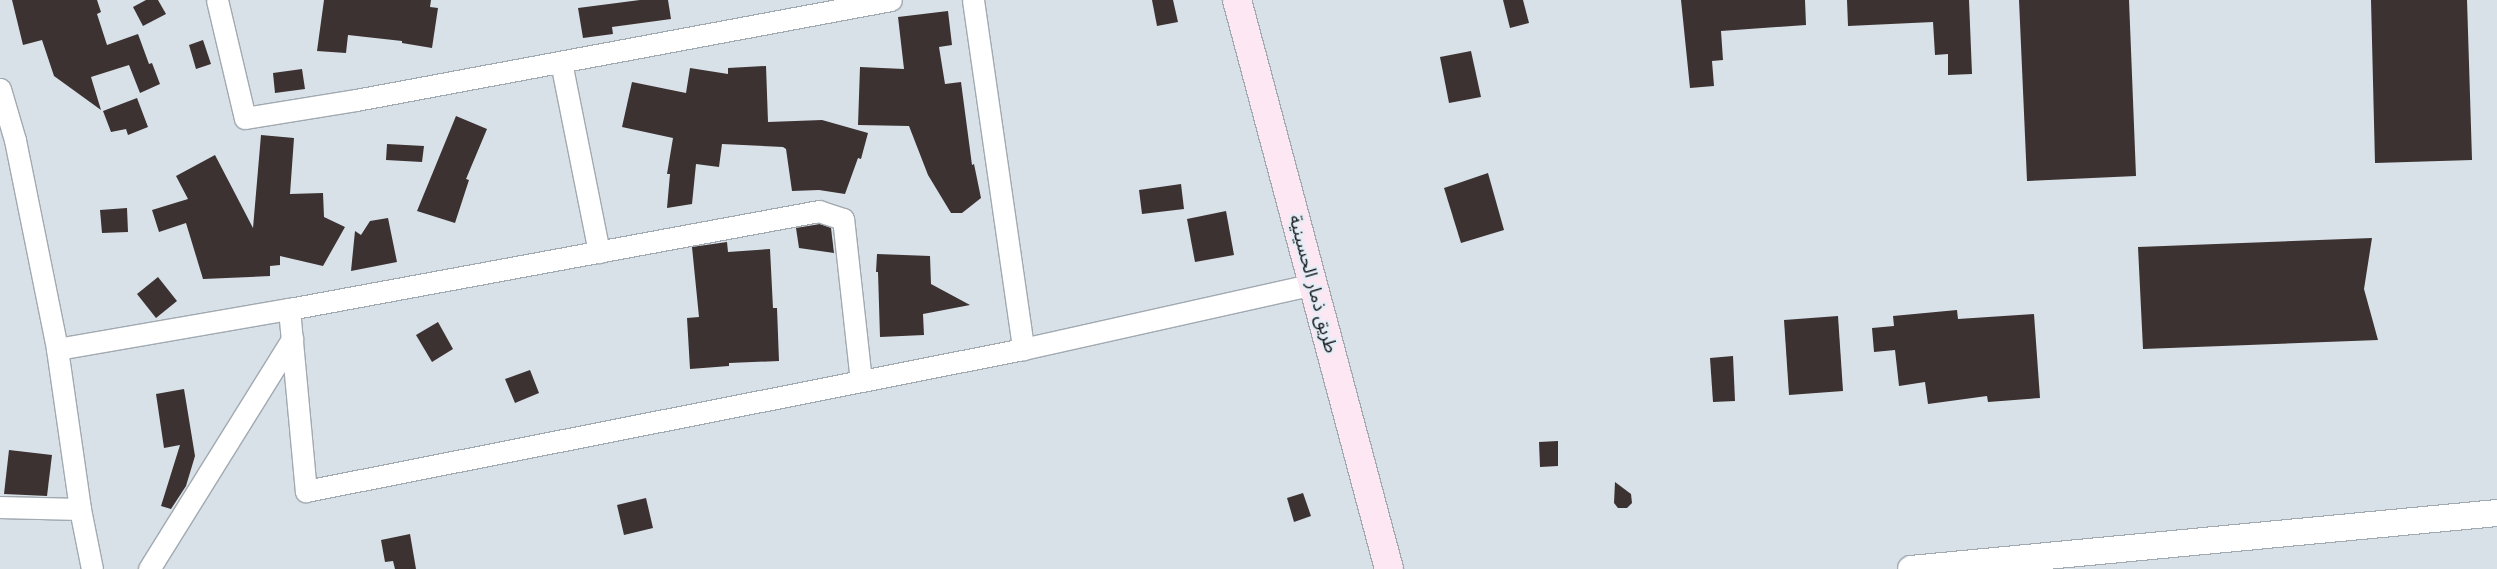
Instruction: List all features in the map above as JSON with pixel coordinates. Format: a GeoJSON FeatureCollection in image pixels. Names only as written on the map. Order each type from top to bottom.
{"type":"FeatureCollection","features":[{"type":"Feature","properties":{"kind":"main road","name":"طريق ذمار الحسينية"},"geometry":{"type":"LineString","coordinates":[[1237,0],[1388,569]]}},
{"type":"Feature","properties":{"kind":"street"},"geometry":{"type":"LineString","coordinates":[[217,0],[245,118],[356,100],[891,0]]}},
{"type":"Feature","properties":{"kind":"street"},"geometry":{"type":"LineString","coordinates":[[973,0],[1023,349]]}},
{"type":"Feature","properties":{"kind":"street"},"geometry":{"type":"LineString","coordinates":[[561,62],[599,252]]}},
{"type":"Feature","properties":{"kind":"street"},"geometry":{"type":"LineString","coordinates":[[0,89],[15,140],[57,349],[80,509],[92,569]]}},
{"type":"Feature","properties":{"kind":"street"},"geometry":{"type":"LineString","coordinates":[[57,349],[289,309],[819,211],[843,219],[861,381]]}},
{"type":"Feature","properties":{"kind":"street"},"geometry":{"type":"LineString","coordinates":[[289,309],[306,491],[1023,349],[1313,284]]}},
{"type":"Feature","properties":{"kind":"street"},"geometry":{"type":"LineString","coordinates":[[149,569],[196,490],[292,339]]}},
{"type":"Feature","properties":{"kind":"street"},"geometry":{"type":"LineString","coordinates":[[0,507],[80,509]]}},
{"type":"Feature","properties":{"kind":"street"},"geometry":{"type":"LineString","coordinates":[[1911,569],[2497,513]]}},
{"type":"Feature","properties":{"kind":"building"},"geometry":{"type":"Polygon","coordinates":[[[12,0],[97,0],[101,12],[97,14],[107,45],[138,34],[149,64],[152,63],[160,84],[140,93],[129,65],[91,77],[101,110],[54,76],[42,40],[23,45],[12,0]]]}},
{"type":"Feature","properties":{"kind":"building"},"geometry":{"type":"Polygon","coordinates":[[[146,0],[158,0],[166,14],[143,26],[133,7],[146,0]]]}},
{"type":"Feature","properties":{"kind":"building"},"geometry":{"type":"Polygon","coordinates":[[[324,0],[431,0],[430,7],[438,8],[432,48],[402,43],[402,41],[348,35],[346,53],[317,51],[324,0]]]}},
{"type":"Feature","properties":{"kind":"building"},"geometry":{"type":"Polygon","coordinates":[[[640,0],[668,0],[671,19],[612,27],[613,34],[583,38],[578,8],[640,0]]]}},
{"type":"Feature","properties":{"kind":"building"},"geometry":{"type":"Polygon","coordinates":[[[1152,0],[1173,0],[1178,22],[1157,26],[1152,0]]]}},
{"type":"Feature","properties":{"kind":"building"},"geometry":{"type":"Polygon","coordinates":[[[1503,0],[1523,0],[1529,23],[1510,28],[1503,0]]]}},
{"type":"Feature","properties":{"kind":"building"},"geometry":{"type":"Polygon","coordinates":[[[1681,0],[1805,0],[1806,25],[1721,31],[1723,60],[1712,61],[1714,86],[1690,88],[1681,0]]]}},
{"type":"Feature","properties":{"kind":"building"},"geometry":{"type":"Polygon","coordinates":[[[1847,0],[1969,0],[1972,74],[1948,75],[1948,54],[1935,55],[1933,22],[1848,26],[1847,0]]]}},
{"type":"Feature","properties":{"kind":"building"},"geometry":{"type":"Polygon","coordinates":[[[2019,0],[2129,0],[2136,176],[2027,181],[2019,0]]]}},
{"type":"Feature","properties":{"kind":"building"},"geometry":{"type":"Polygon","coordinates":[[[2371,0],[2467,0],[2472,160],[2375,163],[2371,0]]]}},
{"type":"Feature","properties":{"kind":"building"},"geometry":{"type":"Polygon","coordinates":[[[948,11],[952,45],[939,47],[945,84],[961,82],[972,165],[974,164],[981,198],[962,213],[951,213],[928,175],[909,126],[858,125],[860,67],[904,69],[898,17],[948,11]]]}},
{"type":"Feature","properties":{"kind":"building"},"geometry":{"type":"Polygon","coordinates":[[[203,40],[211,64],[196,69],[189,45],[203,40]]]}},
{"type":"Feature","properties":{"kind":"building"},"geometry":{"type":"Polygon","coordinates":[[[1471,51],[1481,97],[1449,103],[1440,57],[1471,51]]]}},
{"type":"Feature","properties":{"kind":"building"},"geometry":{"type":"Polygon","coordinates":[[[766,66],[768,122],[822,120],[868,133],[861,159],[858,158],[845,194],[819,190],[792,191],[786,149],[783,147],[722,144],[719,167],[696,164],[692,204],[667,208],[670,174],[667,174],[673,138],[622,127],[632,82],[686,93],[690,68],[728,74],[728,68],[766,66]]]}},
{"type":"Feature","properties":{"kind":"building"},"geometry":{"type":"Polygon","coordinates":[[[302,69],[305,89],[275,93],[273,73],[302,69]]]}},
{"type":"Feature","properties":{"kind":"building"},"geometry":{"type":"Polygon","coordinates":[[[137,98],[148,127],[128,135],[126,129],[111,132],[103,111],[137,98]]]}},
{"type":"Feature","properties":{"kind":"building"},"geometry":{"type":"Polygon","coordinates":[[[456,116],[487,129],[466,179],[469,180],[455,223],[417,211],[456,116]]]}},
{"type":"Feature","properties":{"kind":"building"},"geometry":{"type":"Polygon","coordinates":[[[261,135],[294,138],[290,194],[323,193],[324,217],[345,227],[323,266],[280,256],[280,265],[270,266],[270,276],[203,279],[186,223],[159,232],[152,210],[188,199],[176,176],[215,155],[253,228],[261,135]]]}},
{"type":"Feature","properties":{"kind":"building"},"geometry":{"type":"Polygon","coordinates":[[[387,144],[424,146],[422,162],[386,160],[387,144]]]}},
{"type":"Feature","properties":{"kind":"building"},"geometry":{"type":"Polygon","coordinates":[[[1488,173],[1504,230],[1461,243],[1444,188],[1488,173]]]}},
{"type":"Feature","properties":{"kind":"building"},"geometry":{"type":"Polygon","coordinates":[[[1181,184],[1184,209],[1142,214],[1139,190],[1181,184]]]}},
{"type":"Feature","properties":{"kind":"building"},"geometry":{"type":"Polygon","coordinates":[[[127,208],[128,232],[102,233],[100,210],[127,208]]]}},
{"type":"Feature","properties":{"kind":"building"},"geometry":{"type":"Polygon","coordinates":[[[1226,211],[1234,255],[1195,262],[1187,219],[1226,211]]]}},
{"type":"Feature","properties":{"kind":"building"},"geometry":{"type":"Polygon","coordinates":[[[388,218],[397,262],[351,271],[355,231],[361,235],[370,221],[388,218]]]}},
{"type":"Feature","properties":{"kind":"building"},"geometry":{"type":"Polygon","coordinates":[[[820,224],[831,228],[834,253],[799,248],[796,228],[820,224]]]}},
{"type":"Feature","properties":{"kind":"building"},"geometry":{"type":"Polygon","coordinates":[[[2372,238],[2364,289],[2378,340],[2143,349],[2138,247],[2372,238]]]}},
{"type":"Feature","properties":{"kind":"building"},"geometry":{"type":"Polygon","coordinates":[[[727,242],[728,252],[770,249],[773,308],[777,308],[779,361],[729,363],[729,366],[690,369],[687,318],[699,317],[692,247],[727,242]]]}},
{"type":"Feature","properties":{"kind":"building"},"geometry":{"type":"Polygon","coordinates":[[[877,254],[930,256],[931,284],[970,305],[923,314],[924,335],[880,337],[878,272],[876,272],[877,254]]]}},
{"type":"Feature","properties":{"kind":"building"},"geometry":{"type":"Polygon","coordinates":[[[158,277],[177,301],[156,318],[137,294],[158,277]]]}},
{"type":"Feature","properties":{"kind":"building"},"geometry":{"type":"Polygon","coordinates":[[[1957,310],[1958,319],[2034,314],[2040,398],[1988,402],[1987,396],[1928,404],[1925,382],[1899,386],[1895,350],[1874,352],[1872,328],[1894,326],[1893,316],[1957,310]]]}},
{"type":"Feature","properties":{"kind":"building"},"geometry":{"type":"Polygon","coordinates":[[[1838,316],[1843,391],[1789,395],[1784,320],[1838,316]]]}},
{"type":"Feature","properties":{"kind":"building"},"geometry":{"type":"Polygon","coordinates":[[[438,322],[453,349],[432,362],[416,335],[438,322]]]}},
{"type":"Feature","properties":{"kind":"building"},"geometry":{"type":"Polygon","coordinates":[[[1733,356],[1735,401],[1713,402],[1710,358],[1733,356]]]}},
{"type":"Feature","properties":{"kind":"building"},"geometry":{"type":"Polygon","coordinates":[[[530,370],[539,393],[515,403],[505,379],[530,370]]]}},
{"type":"Feature","properties":{"kind":"building"},"geometry":{"type":"Polygon","coordinates":[[[184,389],[195,456],[186,486],[171,509],[161,506],[180,445],[164,448],[156,394],[184,389]]]}},
{"type":"Feature","properties":{"kind":"building"},"geometry":{"type":"Polygon","coordinates":[[[1558,441],[1558,466],[1540,467],[1539,442],[1558,441]]]}},
{"type":"Feature","properties":{"kind":"building"},"geometry":{"type":"Polygon","coordinates":[[[9,450],[52,455],[47,496],[4,494],[9,450]]]}},
{"type":"Feature","properties":{"kind":"building"},"geometry":{"type":"Polygon","coordinates":[[[1615,482],[1631,494],[1632,503],[1627,508],[1618,508],[1614,503],[1615,482]]]}},
{"type":"Feature","properties":{"kind":"building"},"geometry":{"type":"Polygon","coordinates":[[[1303,493],[1311,516],[1294,522],[1287,498],[1303,493]]]}},
{"type":"Feature","properties":{"kind":"building"},"geometry":{"type":"Polygon","coordinates":[[[646,498],[653,528],[624,535],[617,505],[646,498]]]}},
{"type":"Feature","properties":{"kind":"building"},"geometry":{"type":"Polygon","coordinates":[[[410,534],[416,569],[395,569],[393,561],[385,562],[381,540],[410,534]]]}}]}
